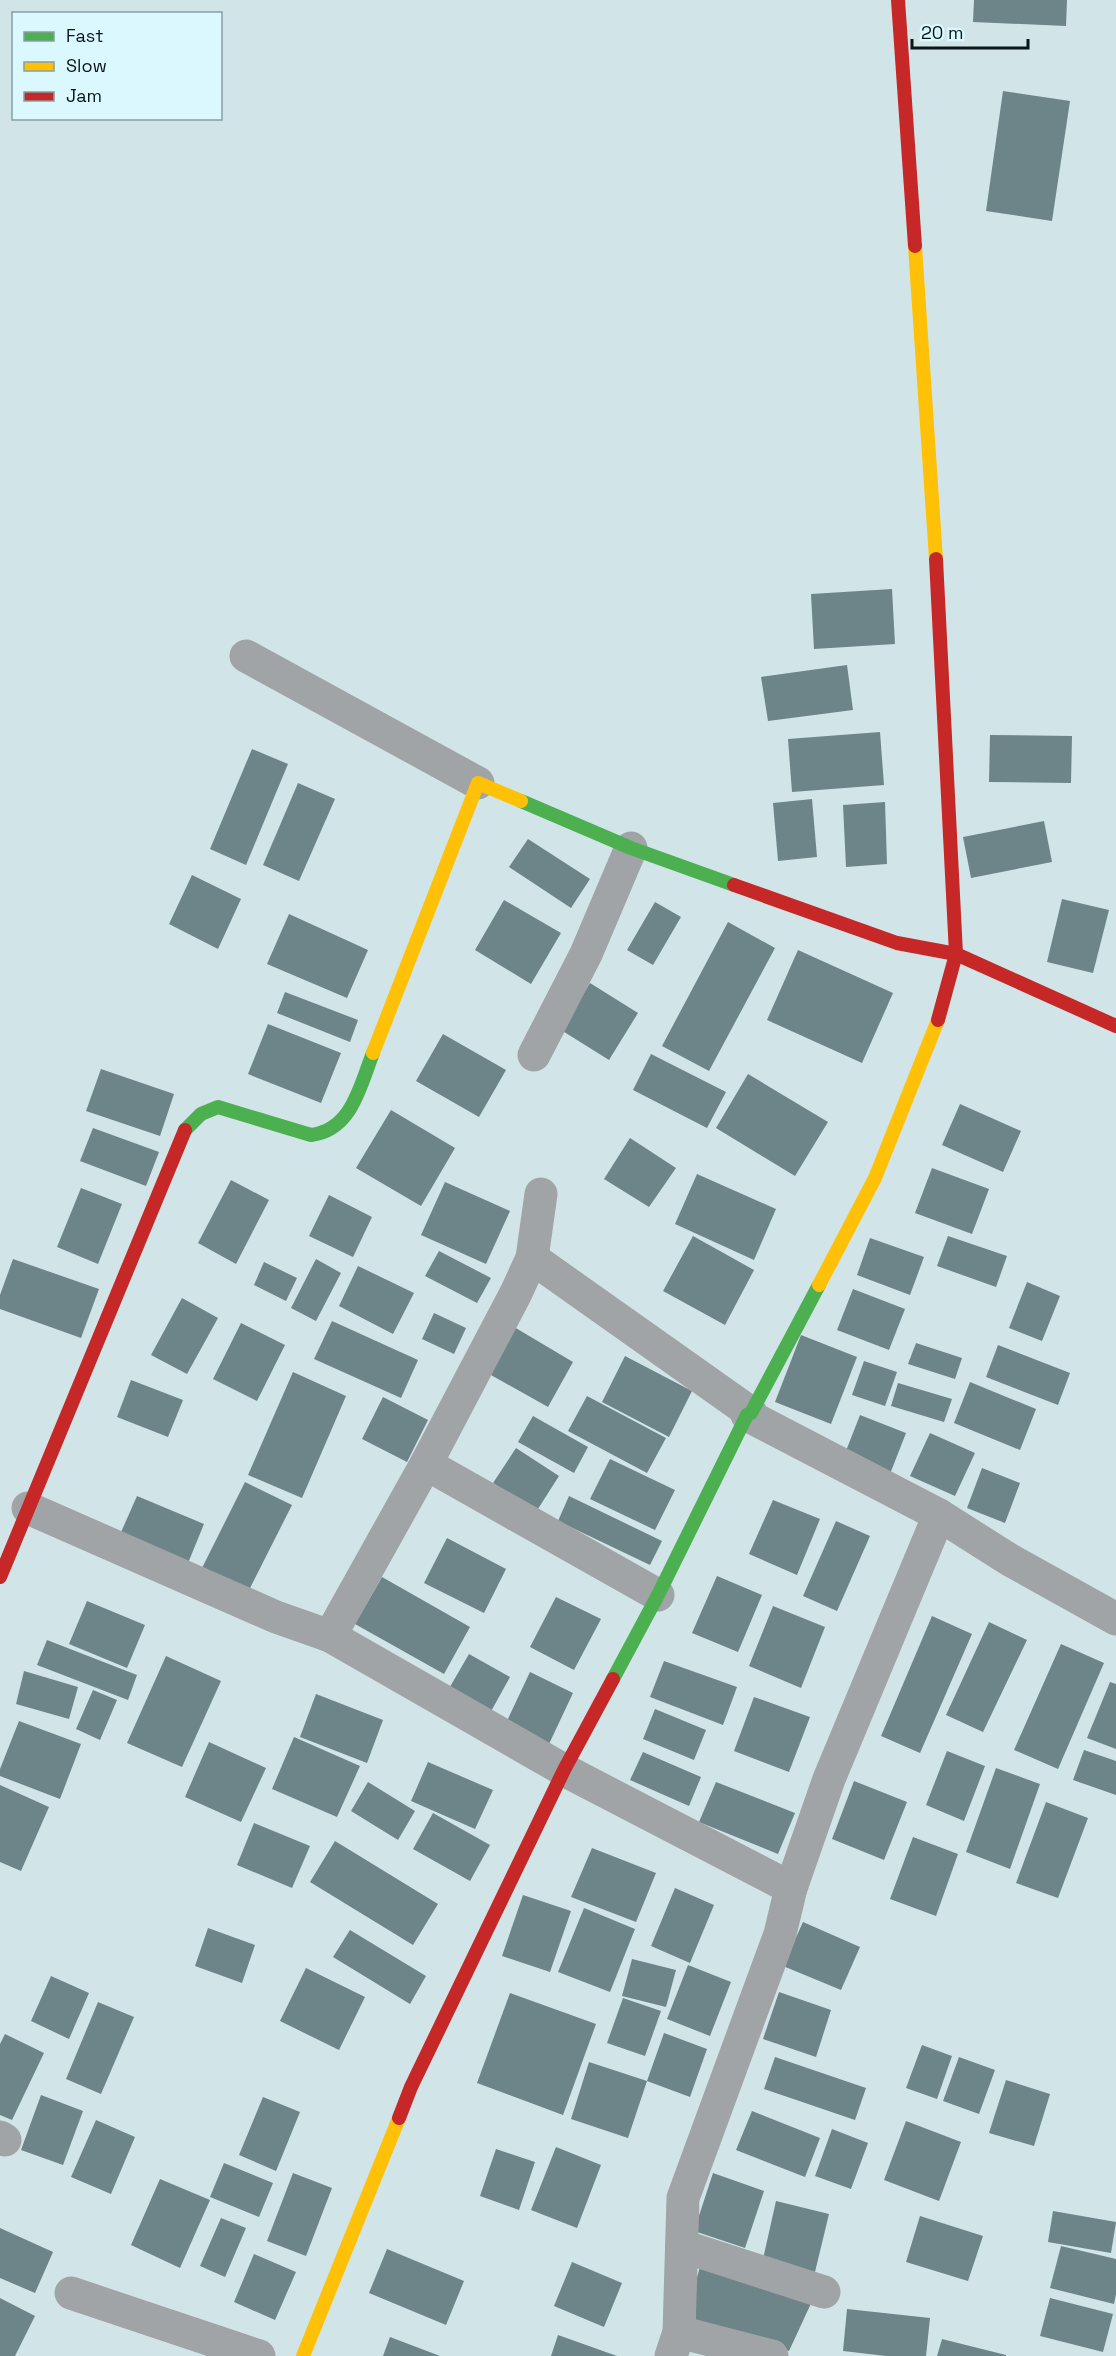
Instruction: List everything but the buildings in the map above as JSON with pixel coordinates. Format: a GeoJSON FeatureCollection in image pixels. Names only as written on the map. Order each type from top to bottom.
{"type":"FeatureCollection","features":[{"type":"Feature","properties":{"kind":"street"},"geometry":{"type":"LineString","coordinates":[[303,2356],[411,2087],[564,1770],[658,1595],[749,1414],[875,1178],[937,1024],[956,954],[934,514],[898,0]]}},
{"type":"Feature","properties":{"kind":"street"},"geometry":{"type":"LineString","coordinates":[[246,656],[478,783],[631,848],[897,943],[956,954],[1116,1026]]}},
{"type":"Feature","properties":{"kind":"street"},"geometry":{"type":"LineString","coordinates":[[0,1577],[181,1137],[192,1120],[204,1110],[218,1107],[311,1135],[326,1134],[336,1128],[352,1108],[478,783]]}},
{"type":"Feature","properties":{"kind":"street"},"geometry":{"type":"LineString","coordinates":[[534,1055],[586,954],[631,848]]}},
{"type":"Feature","properties":{"kind":"street"},"geometry":{"type":"LineString","coordinates":[[330,1636],[426,1464],[516,1293],[532,1258],[541,1194]]}},
{"type":"Feature","properties":{"kind":"street"},"geometry":{"type":"LineString","coordinates":[[532,1258],[749,1414],[939,1515],[1010,1560],[1116,1619]]}},
{"type":"Feature","properties":{"kind":"street"},"geometry":{"type":"LineString","coordinates":[[426,1464],[658,1595]]}},
{"type":"Feature","properties":{"kind":"street"},"geometry":{"type":"LineString","coordinates":[[28,1508],[276,1617],[330,1636],[564,1770],[790,1888]]}},
{"type":"Feature","properties":{"kind":"street"},"geometry":{"type":"LineString","coordinates":[[772,2356],[678,2349],[683,2198],[780,1934],[790,1888],[829,1779],[939,1515]]}},
{"type":"Feature","properties":{"kind":"street"},"geometry":{"type":"LineString","coordinates":[[682,2246],[824,2292]]}},
{"type":"Feature","properties":{"kind":"street"},"geometry":{"type":"LineString","coordinates":[[70,2293],[259,2356]]}},
{"type":"Feature","properties":{"kind":"traffic: fast"},"geometry":{"type":"LineString","coordinates":[[521,801],[631,848],[734,885]]}},
{"type":"Feature","properties":{"kind":"traffic: fast"},"geometry":{"type":"LineString","coordinates":[[185,1130],[201,1114],[218,1107],[311,1135],[325,1131],[336,1125],[353,1104],[373,1053]]}},
{"type":"Feature","properties":{"kind":"traffic: fast"},"geometry":{"type":"LineString","coordinates":[[613,1679],[658,1595],[747,1415],[751,1413],[819,1285]]}},
{"type":"Feature","properties":{"kind":"traffic: slow"},"geometry":{"type":"LineString","coordinates":[[915,246],[936,559]]}},
{"type":"Feature","properties":{"kind":"traffic: slow"},"geometry":{"type":"LineString","coordinates":[[373,1053],[478,783],[521,801]]}},
{"type":"Feature","properties":{"kind":"traffic: slow"},"geometry":{"type":"LineString","coordinates":[[819,1285],[875,1178],[938,1020]]}},
{"type":"Feature","properties":{"kind":"traffic: slow"},"geometry":{"type":"LineString","coordinates":[[303,2356],[399,2118]]}},
{"type":"Feature","properties":{"kind":"traffic: jam"},"geometry":{"type":"LineString","coordinates":[[898,0],[915,246]]}},
{"type":"Feature","properties":{"kind":"traffic: jam"},"geometry":{"type":"LineString","coordinates":[[936,559],[956,954],[938,1020]]}},
{"type":"Feature","properties":{"kind":"traffic: jam"},"geometry":{"type":"LineString","coordinates":[[734,885],[897,943],[956,954],[1116,1026]]}},
{"type":"Feature","properties":{"kind":"traffic: jam"},"geometry":{"type":"LineString","coordinates":[[0,1577],[185,1130]]}},
{"type":"Feature","properties":{"kind":"traffic: jam"},"geometry":{"type":"LineString","coordinates":[[399,2118],[411,2087],[564,1770],[613,1679]]}}]}
